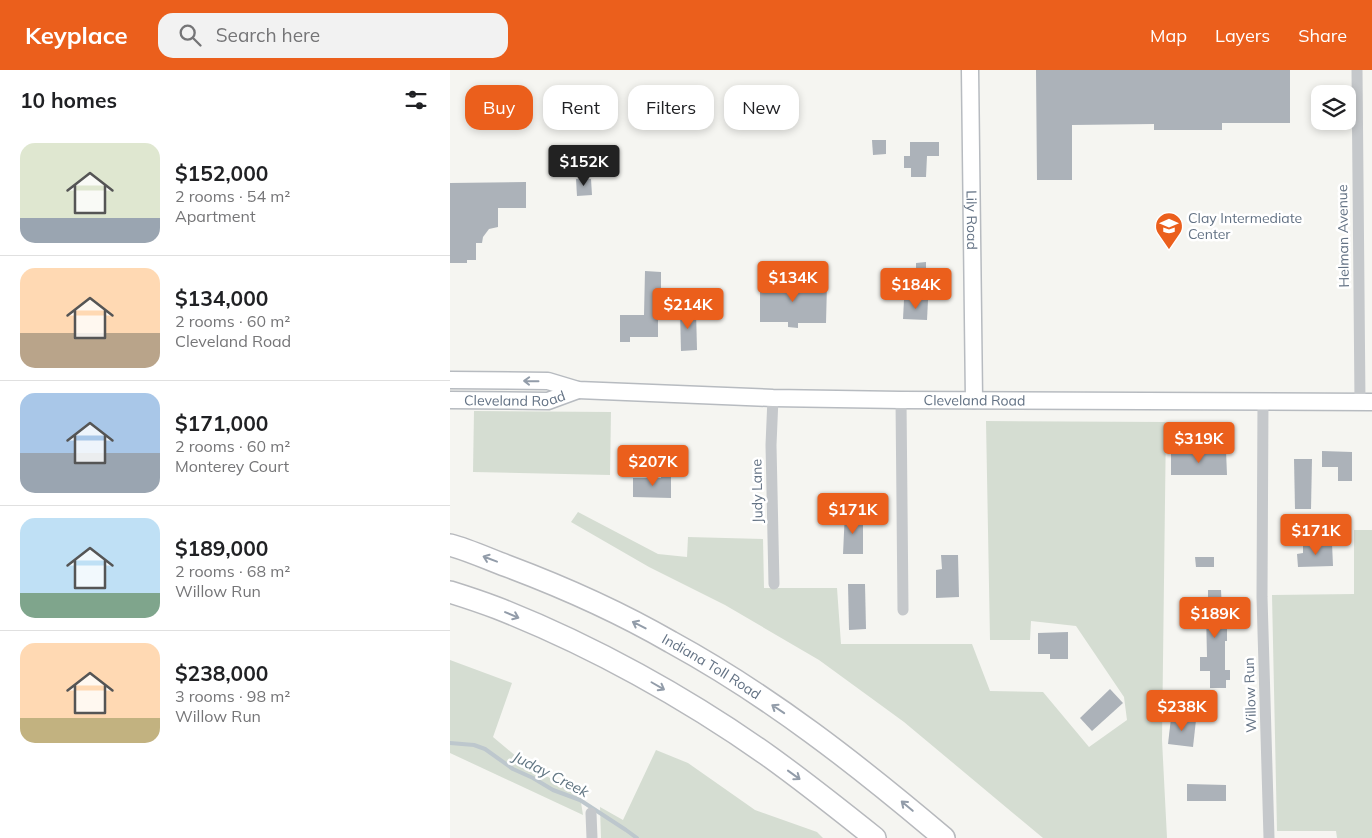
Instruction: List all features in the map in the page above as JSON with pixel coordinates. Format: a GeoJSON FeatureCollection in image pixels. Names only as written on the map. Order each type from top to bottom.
{"type":"FeatureCollection","features":[{"type":"Feature","properties":{"kind":"highway","name":"Indiana Toll Road"},"geometry":{"type":"LineString","coordinates":[[450,544],[534,576],[628,619],[697,656],[749,689],[835,750],[902,802],[944,838]]}},
{"type":"Feature","properties":{"kind":"highway"},"geometry":{"type":"LineString","coordinates":[[450,592],[496,608],[554,633],[624,667],[680,699],[768,756],[875,838]]}},
{"type":"Feature","properties":{"kind":"main road","name":"Lily Road"},"geometry":{"type":"LineString","coordinates":[[970,70],[974,400]]}},
{"type":"Feature","properties":{"kind":"main road","name":"Cleveland Road"},"geometry":{"type":"LineString","coordinates":[[450,380],[548,381],[578,390],[773,398],[1366,402]]}},
{"type":"Feature","properties":{"kind":"main road","name":"Cleveland Road"},"geometry":{"type":"LineString","coordinates":[[450,400],[548,400],[578,390]]}},
{"type":"Feature","properties":{"kind":"street","name":"Helman Avenue"},"geometry":{"type":"LineString","coordinates":[[1357,70],[1366,402]]}},
{"type":"Feature","properties":{"kind":"street","name":"Judy Lane"},"geometry":{"type":"LineString","coordinates":[[773,398],[772,497],[774,584]]}},
{"type":"Feature","properties":{"kind":"street"},"geometry":{"type":"LineString","coordinates":[[901,400],[903,610]]}},
{"type":"Feature","properties":{"kind":"street","name":"Willow Run"},"geometry":{"type":"LineString","coordinates":[[1263,401],[1262,597],[1269,838]]}},
{"type":"Feature","properties":{"kind":"street"},"geometry":{"type":"LineString","coordinates":[[591,812],[592,838]]}},
{"type":"Feature","properties":{"kind":"shaded area"},"geometry":{"type":"Polygon","coordinates":[[[474,411],[611,412],[610,475],[473,472],[474,411]]]}},
{"type":"Feature","properties":{"kind":"shaded area"},"geometry":{"type":"Polygon","coordinates":[[[986,421],[1166,422],[1162,740],[1167,838],[1043,838],[904,722],[819,660],[725,605],[649,567],[571,522],[578,512],[658,554],[687,557],[688,537],[763,539],[764,588],[837,588],[841,644],[972,644],[990,691],[1043,692],[1089,747],[1127,720],[1124,697],[1076,626],[1031,621],[1030,640],[990,640],[986,421]]]}},
{"type":"Feature","properties":{"kind":"shaded area"},"geometry":{"type":"Polygon","coordinates":[[[1354,530],[1372,530],[1372,838],[1337,838],[1336,831],[1277,831],[1272,595],[1354,594],[1354,530]]]}},
{"type":"Feature","properties":{"kind":"shaded area"},"geometry":{"type":"Polygon","coordinates":[[[450,660],[512,683],[493,737],[523,762],[580,796],[583,815],[450,753],[450,660]]]}},
{"type":"Feature","properties":{"kind":"shaded area"},"geometry":{"type":"Polygon","coordinates":[[[656,750],[688,763],[755,810],[817,832],[823,838],[601,838],[600,807],[623,820],[656,750]]]}},
{"type":"Feature","properties":{"kind":"building"},"geometry":{"type":"Polygon","coordinates":[[[1036,70],[1290,70],[1290,123],[1222,123],[1222,130],[1154,130],[1154,124],[1072,125],[1072,180],[1037,180],[1036,70]]]}},
{"type":"Feature","properties":{"kind":"building"},"geometry":{"type":"Polygon","coordinates":[[[872,140],[886,140],[886,154],[873,155],[872,140]]]}},
{"type":"Feature","properties":{"kind":"building"},"geometry":{"type":"Polygon","coordinates":[[[910,142],[939,142],[939,156],[927,156],[926,177],[911,177],[911,168],[904,168],[904,156],[910,156],[910,142]]]}},
{"type":"Feature","properties":{"kind":"building"},"geometry":{"type":"Polygon","coordinates":[[[576,179],[591,179],[592,195],[577,196],[576,179]]]}},
{"type":"Feature","properties":{"kind":"building"},"geometry":{"type":"Polygon","coordinates":[[[526,182],[526,208],[498,208],[498,227],[489,229],[483,237],[482,243],[476,243],[476,260],[467,260],[467,263],[450,263],[450,183],[526,182]]]}},
{"type":"Feature","properties":{"kind":"building"},"geometry":{"type":"Polygon","coordinates":[[[926,262],[926,276],[916,277],[916,263],[926,262]]]}},
{"type":"Feature","properties":{"kind":"building"},"geometry":{"type":"Polygon","coordinates":[[[645,271],[661,272],[661,300],[658,300],[658,337],[630,337],[630,342],[620,342],[620,315],[644,315],[645,271]]]}},
{"type":"Feature","properties":{"kind":"building"},"geometry":{"type":"Polygon","coordinates":[[[772,280],[782,280],[782,283],[806,284],[806,280],[816,280],[816,284],[827,284],[826,323],[798,323],[798,328],[788,327],[788,322],[760,322],[760,283],[772,283],[772,280]]]}},
{"type":"Feature","properties":{"kind":"building"},"geometry":{"type":"Polygon","coordinates":[[[904,300],[928,300],[927,320],[903,319],[904,300]]]}},
{"type":"Feature","properties":{"kind":"building"},"geometry":{"type":"Polygon","coordinates":[[[680,310],[696,310],[697,350],[681,351],[680,310]]]}},
{"type":"Feature","properties":{"kind":"building"},"geometry":{"type":"Polygon","coordinates":[[[1226,450],[1227,475],[1171,475],[1171,453],[1211,454],[1211,451],[1226,450]]]}},
{"type":"Feature","properties":{"kind":"building"},"geometry":{"type":"Polygon","coordinates":[[[1322,451],[1352,452],[1352,481],[1338,481],[1338,467],[1322,467],[1322,451]]]}},
{"type":"Feature","properties":{"kind":"building"},"geometry":{"type":"Polygon","coordinates":[[[1294,459],[1312,459],[1311,509],[1295,509],[1294,459]]]}},
{"type":"Feature","properties":{"kind":"building"},"geometry":{"type":"Polygon","coordinates":[[[661,474],[671,474],[671,498],[633,497],[633,478],[661,478],[661,474]]]}},
{"type":"Feature","properties":{"kind":"building"},"geometry":{"type":"Polygon","coordinates":[[[845,511],[857,511],[857,525],[863,525],[863,554],[843,554],[845,511]]]}},
{"type":"Feature","properties":{"kind":"building"},"geometry":{"type":"Polygon","coordinates":[[[1332,543],[1333,566],[1298,567],[1297,554],[1303,553],[1303,544],[1332,543]]]}},
{"type":"Feature","properties":{"kind":"building"},"geometry":{"type":"Polygon","coordinates":[[[941,555],[958,555],[959,597],[936,598],[936,570],[942,569],[941,555]]]}},
{"type":"Feature","properties":{"kind":"building"},"geometry":{"type":"Polygon","coordinates":[[[1195,557],[1214,557],[1214,567],[1196,567],[1195,557]]]}},
{"type":"Feature","properties":{"kind":"building"},"geometry":{"type":"Polygon","coordinates":[[[848,584],[865,584],[866,629],[849,630],[848,584]]]}},
{"type":"Feature","properties":{"kind":"building"},"geometry":{"type":"Polygon","coordinates":[[[1208,590],[1221,590],[1222,609],[1227,609],[1225,670],[1230,670],[1230,680],[1226,680],[1226,688],[1210,688],[1210,671],[1200,671],[1200,657],[1207,657],[1206,612],[1199,612],[1199,597],[1208,597],[1208,590]]]}},
{"type":"Feature","properties":{"kind":"building"},"geometry":{"type":"Polygon","coordinates":[[[1068,632],[1068,659],[1050,659],[1050,654],[1038,654],[1038,633],[1068,632]]]}},
{"type":"Feature","properties":{"kind":"building"},"geometry":{"type":"Polygon","coordinates":[[[1110,689],[1123,703],[1092,731],[1080,718],[1110,689]]]}},
{"type":"Feature","properties":{"kind":"building"},"geometry":{"type":"Polygon","coordinates":[[[1171,718],[1196,720],[1193,747],[1168,744],[1171,718]]]}},
{"type":"Feature","properties":{"kind":"building"},"geometry":{"type":"Polygon","coordinates":[[[1187,784],[1226,785],[1226,801],[1187,801],[1187,784]]]}},
{"type":"Feature","properties":{"kind":"waterway","name":"Juday Creek"},"geometry":{"type":"LineString","coordinates":[[450,743],[474,745],[485,749],[513,769],[553,790],[580,800],[637,838]]}},
{"type":"Feature","properties":{"kind":"place","name":"Clay Intermediate Center"},"geometry":{"type":"Point","coordinates":[1169,250]}}]}
